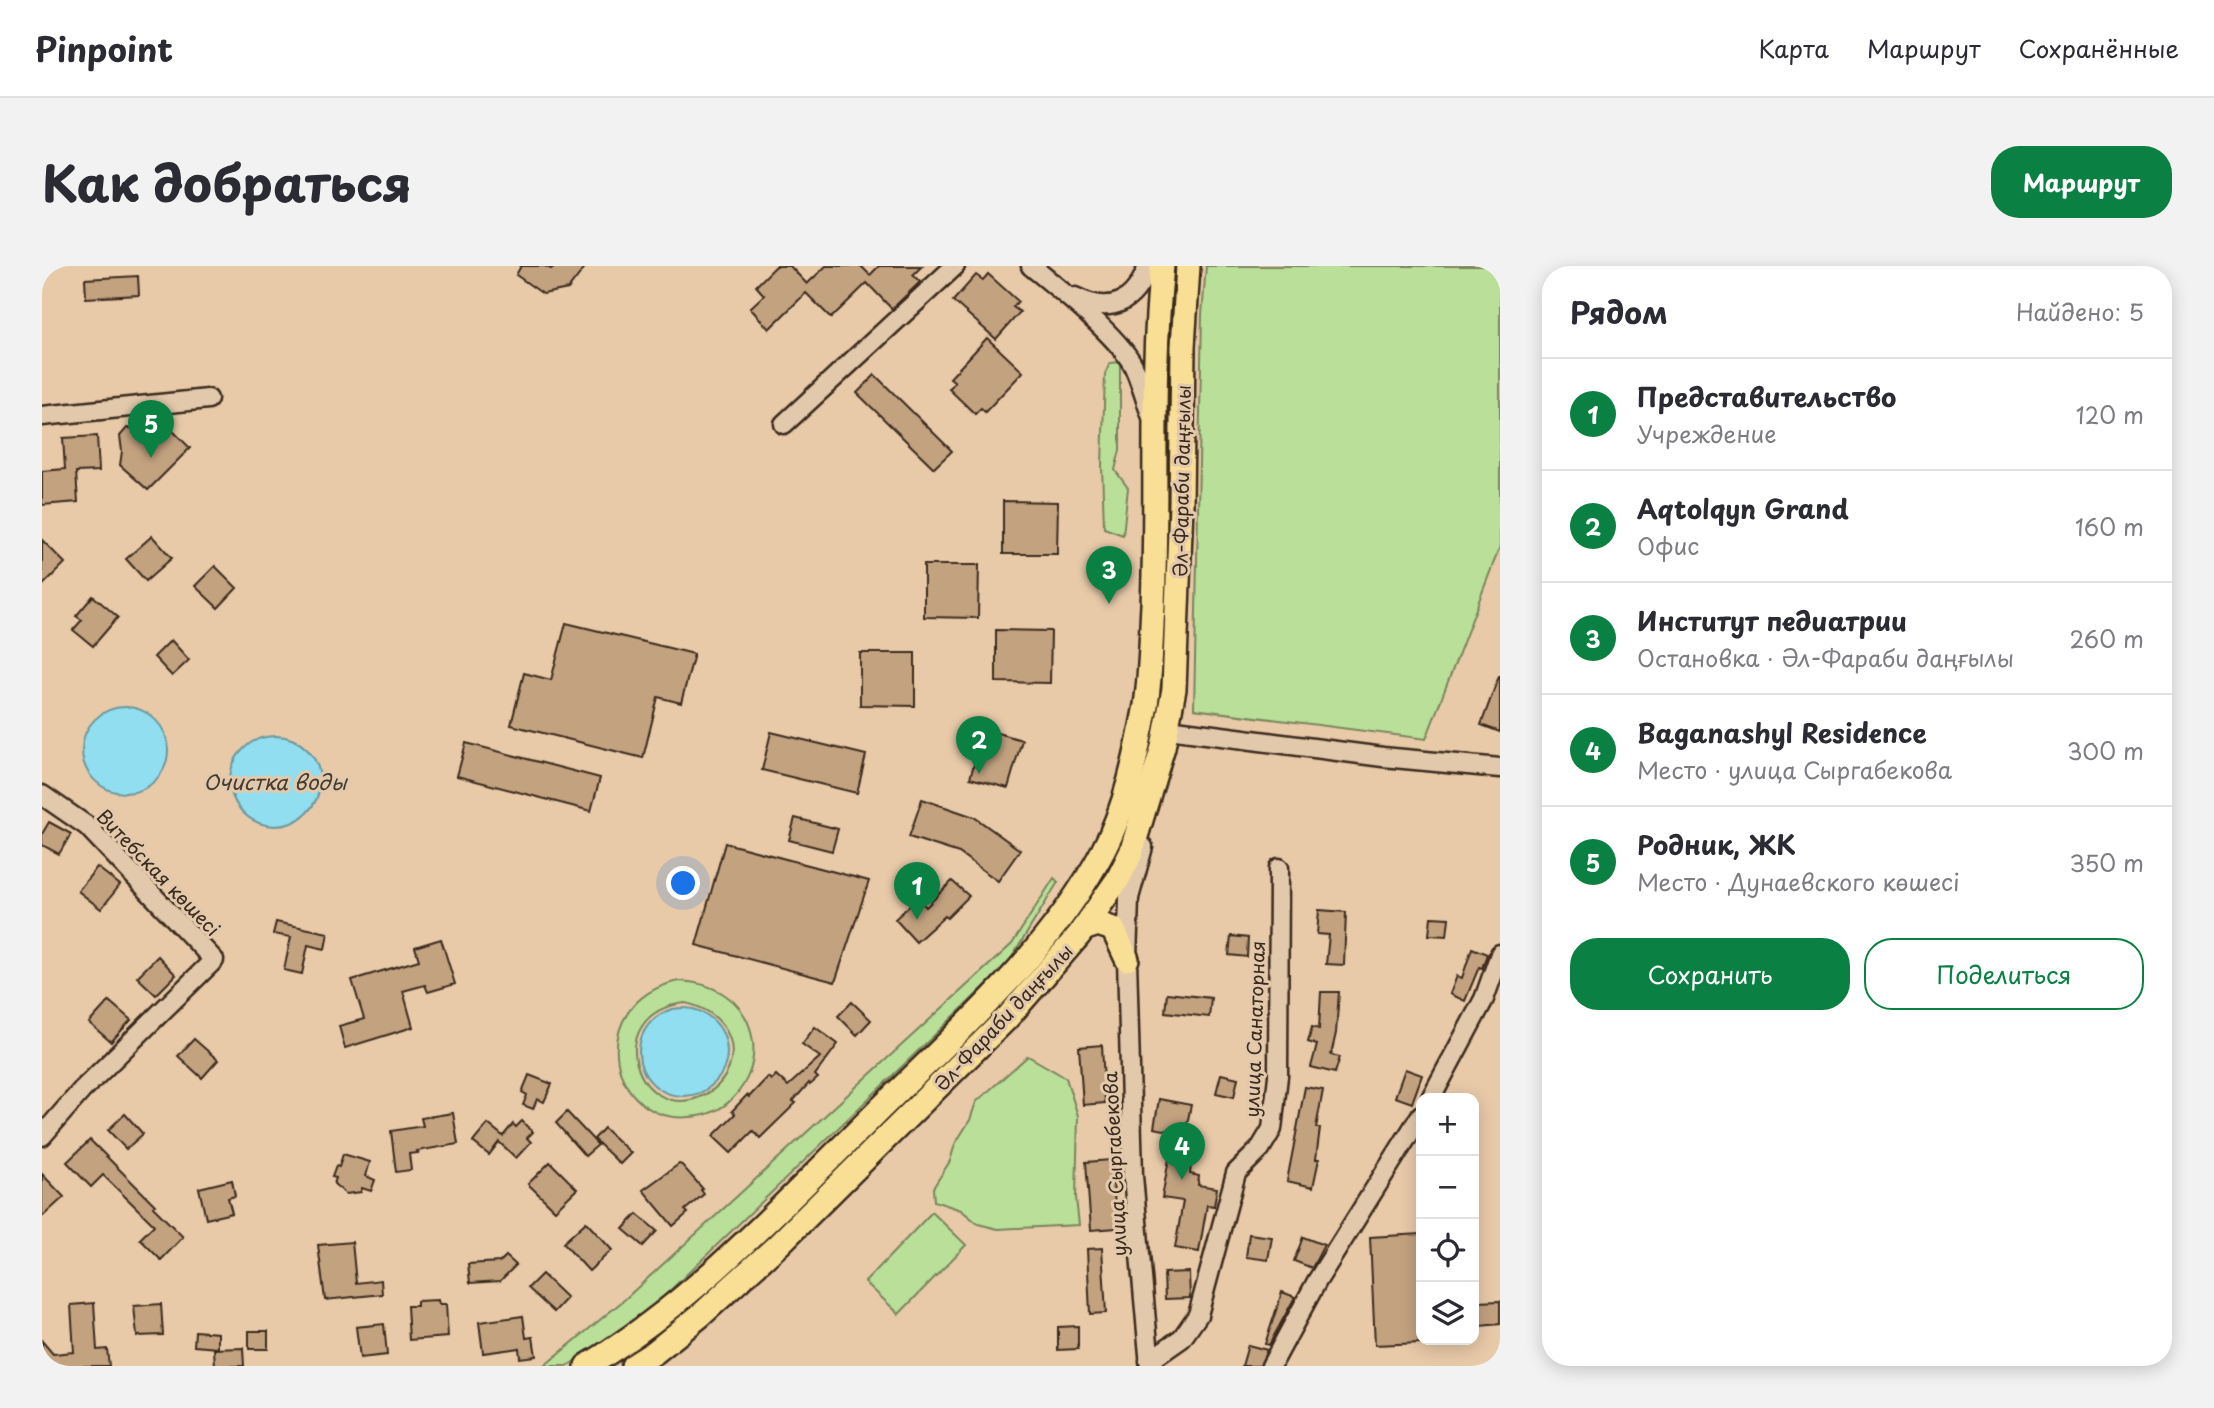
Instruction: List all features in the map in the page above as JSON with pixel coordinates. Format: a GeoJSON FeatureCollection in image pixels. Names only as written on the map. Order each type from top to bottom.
{"type":"FeatureCollection","features":[{"type":"Feature","properties":{"kind":"main road","name":"Әл-Фараби даңғылы"},"geometry":{"type":"LineString","coordinates":[[587,1366],[617,1347],[684,1296],[768,1220],[966,1024],[1042,940],[1076,894],[1104,849],[1118,816],[1146,702],[1156,528],[1156,426],[1162,266]]}},
{"type":"Feature","properties":{"kind":"main road","name":"Әл-Фараби даңғылы"},"geometry":{"type":"LineString","coordinates":[[633,1366],[702,1314],[840,1185],[1008,1017],[1049,972],[1118,879],[1131,853],[1168,729],[1177,640],[1183,347],[1188,266]]}},
{"type":"Feature","properties":{"kind":"main road"},"geometry":{"type":"LineString","coordinates":[[1083,929],[1098,924],[1113,929],[1127,959]]}},
{"type":"Feature","properties":{"kind":"street"},"geometry":{"type":"LineString","coordinates":[[784,424],[955,266]]}},
{"type":"Feature","properties":{"kind":"street"},"geometry":{"type":"LineString","coordinates":[[1031,266],[1059,288],[1119,347],[1132,364],[1156,426]]}},
{"type":"Feature","properties":{"kind":"street"},"geometry":{"type":"LineString","coordinates":[[1059,288],[1091,305],[1103,306],[1120,302],[1140,285],[1148,266]]}},
{"type":"Feature","properties":{"kind":"street"},"geometry":{"type":"LineString","coordinates":[[42,416],[208,399]]}},
{"type":"Feature","properties":{"kind":"street"},"geometry":{"type":"LineString","coordinates":[[1168,729],[1383,757],[1500,768]]}},
{"type":"Feature","properties":{"kind":"street","name":"улица Сыргабекова"},"geometry":{"type":"LineString","coordinates":[[1150,1364],[1133,1176],[1127,959],[1129,898],[1156,805],[1168,729]]}},
{"type":"Feature","properties":{"kind":"street","name":"Витебская көшесі"},"geometry":{"type":"LineString","coordinates":[[42,795],[87,826],[214,960],[82,1090],[42,1136]]}},
{"type":"Feature","properties":{"kind":"street","name":"улица Санаторная"},"geometry":{"type":"LineString","coordinates":[[1150,1364],[1182,1338],[1198,1315],[1236,1173],[1260,1149],[1272,1129],[1278,1076],[1279,868]]}},
{"type":"Feature","properties":{"kind":"street"},"geometry":{"type":"LineString","coordinates":[[1434,1093],[1484,999],[1500,954]]}},
{"type":"Feature","properties":{"kind":"street"},"geometry":{"type":"LineString","coordinates":[[1270,1366],[1317,1281],[1416,1123]]}},
{"type":"Feature","properties":{"kind":"green space"},"geometry":{"type":"Polygon","coordinates":[[[1174,266],[1182,266],[1165,631],[1148,761],[1125,843],[1121,840],[1144,758],[1168,316],[1174,266]]]}},
{"type":"Feature","properties":{"kind":"green space"},"geometry":{"type":"Polygon","coordinates":[[[1206,266],[1500,266],[1500,546],[1426,739],[1194,709],[1202,315],[1206,266]]]}},
{"type":"Feature","properties":{"kind":"green space"},"geometry":{"type":"Polygon","coordinates":[[[1120,362],[1120,450],[1115,470],[1128,488],[1123,535],[1104,528],[1102,465],[1105,374],[1110,363],[1120,362]]]}},
{"type":"Feature","properties":{"kind":"green space"},"geometry":{"type":"Polygon","coordinates":[[[1054,878],[1058,882],[1008,964],[657,1303],[615,1336],[567,1366],[544,1366],[624,1300],[1012,944],[1054,878]]]}},
{"type":"Feature","properties":{"kind":"green space"},"geometry":{"type":"Polygon","coordinates":[[[678,981],[691,982],[715,989],[742,1012],[752,1036],[752,1062],[743,1085],[723,1106],[713,1112],[690,1117],[662,1114],[640,1102],[625,1083],[618,1060],[618,1036],[628,1013],[648,993],[678,981]],[[685,1003],[658,1011],[642,1026],[635,1045],[637,1065],[646,1083],[661,1096],[681,1101],[704,1095],[719,1084],[729,1068],[731,1045],[723,1025],[696,1006],[685,1003]]]}},
{"type":"Feature","properties":{"kind":"green space"},"geometry":{"type":"Polygon","coordinates":[[[1028,1056],[1066,1078],[1078,1116],[1076,1198],[1079,1225],[998,1229],[978,1224],[961,1210],[934,1201],[933,1188],[950,1161],[955,1144],[970,1120],[976,1102],[1028,1056]]]}},
{"type":"Feature","properties":{"kind":"green space"},"geometry":{"type":"Polygon","coordinates":[[[932,1212],[966,1245],[899,1314],[865,1282],[932,1212]]]}},
{"type":"Feature","properties":{"kind":"water","name":"Очистка воды"},"geometry":{"type":"Polygon","coordinates":[[[125,707],[141,711],[155,720],[164,734],[168,750],[164,766],[155,780],[141,789],[125,793],[109,789],[95,780],[86,766],[82,750],[86,734],[95,720],[109,711],[125,707]]]}},
{"type":"Feature","properties":{"kind":"water","name":"Очистка воды"},"geometry":{"type":"Polygon","coordinates":[[[275,736],[292,740],[307,749],[316,764],[320,781],[316,798],[307,813],[292,822],[275,826],[258,822],[243,813],[234,798],[230,781],[234,764],[243,749],[258,740],[275,736]]]}},
{"type":"Feature","properties":{"kind":"water"},"geometry":{"type":"Polygon","coordinates":[[[683,1008],[700,1012],[714,1021],[723,1035],[727,1052],[723,1069],[714,1083],[700,1092],[683,1096],[666,1092],[652,1083],[643,1069],[639,1052],[643,1035],[652,1021],[666,1012],[683,1008]]]}},
{"type":"Feature","properties":{"kind":"building"},"geometry":{"type":"Polygon","coordinates":[[[521,266],[545,266],[551,269],[555,266],[586,266],[568,289],[543,294],[516,275],[521,266]]]}},
{"type":"Feature","properties":{"kind":"building"},"geometry":{"type":"Polygon","coordinates":[[[776,266],[790,266],[807,284],[826,266],[861,266],[870,275],[879,266],[922,266],[913,275],[920,282],[892,309],[867,283],[831,318],[806,293],[769,329],[750,308],[764,295],[756,286],[776,266]]]}},
{"type":"Feature","properties":{"kind":"building"},"geometry":{"type":"Polygon","coordinates":[[[988,274],[1018,301],[1013,307],[1020,312],[996,339],[953,301],[976,275],[983,280],[988,274]]]}},
{"type":"Feature","properties":{"kind":"building"},"geometry":{"type":"Polygon","coordinates":[[[138,276],[139,295],[86,298],[85,279],[138,276]]]}},
{"type":"Feature","properties":{"kind":"building"},"geometry":{"type":"Polygon","coordinates":[[[987,338],[1023,372],[985,412],[981,408],[975,414],[949,389],[955,382],[950,378],[987,338]]]}},
{"type":"Feature","properties":{"kind":"building"},"geometry":{"type":"Polygon","coordinates":[[[875,375],[952,451],[934,468],[857,393],[875,375]]]}},
{"type":"Feature","properties":{"kind":"building"},"geometry":{"type":"Polygon","coordinates":[[[127,428],[173,431],[190,448],[148,490],[120,465],[120,436],[127,428]]]}},
{"type":"Feature","properties":{"kind":"building"},"geometry":{"type":"Polygon","coordinates":[[[97,436],[99,471],[76,472],[78,502],[42,505],[42,471],[65,469],[63,438],[97,436]]]}},
{"type":"Feature","properties":{"kind":"building"},"geometry":{"type":"Polygon","coordinates":[[[1003,501],[1058,502],[1057,554],[1003,554],[1003,501]]]}},
{"type":"Feature","properties":{"kind":"building"},"geometry":{"type":"Polygon","coordinates":[[[152,536],[172,558],[146,581],[126,559],[152,536]]]}},
{"type":"Feature","properties":{"kind":"building"},"geometry":{"type":"Polygon","coordinates":[[[42,540],[65,563],[42,586],[42,540]]]}},
{"type":"Feature","properties":{"kind":"building"},"geometry":{"type":"Polygon","coordinates":[[[924,565],[979,565],[978,618],[924,617],[924,565]]]}},
{"type":"Feature","properties":{"kind":"building"},"geometry":{"type":"Polygon","coordinates":[[[215,566],[237,588],[218,608],[195,586],[215,566]]]}},
{"type":"Feature","properties":{"kind":"building"},"geometry":{"type":"Polygon","coordinates":[[[93,596],[118,617],[93,646],[73,630],[82,620],[76,616],[93,596]]]}},
{"type":"Feature","properties":{"kind":"building"},"geometry":{"type":"Polygon","coordinates":[[[566,623],[694,654],[681,703],[658,697],[643,758],[511,725],[524,673],[551,680],[566,623]]]}},
{"type":"Feature","properties":{"kind":"building"},"geometry":{"type":"Polygon","coordinates":[[[996,630],[1051,631],[1050,683],[996,682],[996,630]]]}},
{"type":"Feature","properties":{"kind":"building"},"geometry":{"type":"Polygon","coordinates":[[[171,640],[189,660],[172,676],[154,657],[171,640]]]}},
{"type":"Feature","properties":{"kind":"building"},"geometry":{"type":"Polygon","coordinates":[[[860,653],[915,653],[915,706],[860,705],[860,653]]]}},
{"type":"Feature","properties":{"kind":"building"},"geometry":{"type":"Polygon","coordinates":[[[1500,676],[1500,732],[1481,725],[1500,676]]]}},
{"type":"Feature","properties":{"kind":"building"},"geometry":{"type":"Polygon","coordinates":[[[984,729],[1022,740],[1008,788],[970,778],[984,729]]]}},
{"type":"Feature","properties":{"kind":"building"},"geometry":{"type":"Polygon","coordinates":[[[771,732],[866,755],[857,793],[762,770],[771,732]]]}},
{"type":"Feature","properties":{"kind":"building"},"geometry":{"type":"Polygon","coordinates":[[[466,743],[600,778],[591,811],[457,776],[466,743]]]}},
{"type":"Feature","properties":{"kind":"building"},"geometry":{"type":"Polygon","coordinates":[[[922,799],[974,817],[1020,850],[998,881],[959,853],[909,837],[922,799]]]}},
{"type":"Feature","properties":{"kind":"building"},"geometry":{"type":"Polygon","coordinates":[[[795,818],[838,829],[832,851],[789,840],[795,818]]]}},
{"type":"Feature","properties":{"kind":"building"},"geometry":{"type":"Polygon","coordinates":[[[49,822],[71,834],[59,854],[42,845],[42,834],[49,822]]]}},
{"type":"Feature","properties":{"kind":"building"},"geometry":{"type":"Polygon","coordinates":[[[725,843],[869,881],[835,982],[696,945],[725,843]]]}},
{"type":"Feature","properties":{"kind":"building"},"geometry":{"type":"Polygon","coordinates":[[[97,867],[120,885],[101,909],[78,891],[97,867]]]}},
{"type":"Feature","properties":{"kind":"building"},"geometry":{"type":"Polygon","coordinates":[[[952,881],[969,896],[947,918],[945,916],[916,942],[895,919],[918,898],[926,907],[952,881]]]}},
{"type":"Feature","properties":{"kind":"building"},"geometry":{"type":"Polygon","coordinates":[[[1319,910],[1346,912],[1344,965],[1326,964],[1329,935],[1317,934],[1319,910]]]}},
{"type":"Feature","properties":{"kind":"building"},"geometry":{"type":"Polygon","coordinates":[[[1431,917],[1449,918],[1447,936],[1429,935],[1431,917]]]}},
{"type":"Feature","properties":{"kind":"building"},"geometry":{"type":"Polygon","coordinates":[[[276,922],[328,933],[325,949],[308,945],[302,974],[284,970],[291,937],[273,934],[276,922]]]}},
{"type":"Feature","properties":{"kind":"building"},"geometry":{"type":"Polygon","coordinates":[[[1231,936],[1248,938],[1247,957],[1229,955],[1231,936]]]}},
{"type":"Feature","properties":{"kind":"building"},"geometry":{"type":"Polygon","coordinates":[[[441,939],[455,984],[428,992],[425,985],[403,991],[413,1027],[345,1048],[339,1026],[364,1019],[352,980],[419,960],[415,947],[441,939]]]}},
{"type":"Feature","properties":{"kind":"building"},"geometry":{"type":"Polygon","coordinates":[[[1472,948],[1487,954],[1465,1001],[1450,994],[1457,976],[1462,978],[1472,948]]]}},
{"type":"Feature","properties":{"kind":"building"},"geometry":{"type":"Polygon","coordinates":[[[158,956],[176,975],[156,995],[137,977],[158,956]]]}},
{"type":"Feature","properties":{"kind":"building"},"geometry":{"type":"Polygon","coordinates":[[[1321,992],[1339,992],[1336,1033],[1331,1055],[1340,1057],[1335,1073],[1311,1067],[1317,1045],[1308,1042],[1312,1027],[1319,1029],[1321,992]]]}},
{"type":"Feature","properties":{"kind":"building"},"geometry":{"type":"Polygon","coordinates":[[[1167,993],[1211,998],[1209,1017],[1165,1012],[1167,993]]]}},
{"type":"Feature","properties":{"kind":"building"},"geometry":{"type":"Polygon","coordinates":[[[109,1001],[131,1020],[111,1042],[89,1023],[109,1001]]]}},
{"type":"Feature","properties":{"kind":"building"},"geometry":{"type":"Polygon","coordinates":[[[852,1002],[871,1020],[857,1035],[838,1016],[852,1002]]]}},
{"type":"Feature","properties":{"kind":"building"},"geometry":{"type":"Polygon","coordinates":[[[815,1027],[838,1044],[815,1075],[818,1078],[810,1085],[809,1083],[793,1101],[796,1103],[760,1138],[753,1131],[731,1153],[713,1136],[735,1114],[732,1111],[768,1077],[771,1080],[776,1075],[788,1086],[820,1057],[802,1044],[815,1027]]]}},
{"type":"Feature","properties":{"kind":"building"},"geometry":{"type":"Polygon","coordinates":[[[194,1039],[218,1060],[202,1078],[178,1056],[194,1039]]]}},
{"type":"Feature","properties":{"kind":"building"},"geometry":{"type":"Polygon","coordinates":[[[1102,1045],[1105,1103],[1083,1105],[1079,1047],[1102,1045]]]}},
{"type":"Feature","properties":{"kind":"building"},"geometry":{"type":"Polygon","coordinates":[[[1405,1069],[1422,1075],[1412,1103],[1395,1097],[1405,1069]]]}},
{"type":"Feature","properties":{"kind":"building"},"geometry":{"type":"Polygon","coordinates":[[[1221,1074],[1238,1078],[1234,1097],[1216,1093],[1221,1074]]]}},
{"type":"Feature","properties":{"kind":"building"},"geometry":{"type":"Polygon","coordinates":[[[529,1075],[552,1084],[544,1102],[537,1099],[533,1109],[523,1105],[527,1095],[522,1092],[529,1075]]]}},
{"type":"Feature","properties":{"kind":"building"},"geometry":{"type":"Polygon","coordinates":[[[1305,1087],[1323,1090],[1316,1128],[1320,1128],[1316,1159],[1319,1159],[1313,1187],[1287,1181],[1305,1087]]]}},
{"type":"Feature","properties":{"kind":"building"},"geometry":{"type":"Polygon","coordinates":[[[1159,1099],[1191,1105],[1185,1134],[1154,1128],[1159,1099]]]}},
{"type":"Feature","properties":{"kind":"building"},"geometry":{"type":"Polygon","coordinates":[[[567,1112],[598,1145],[585,1156],[556,1123],[567,1112]]]}},
{"type":"Feature","properties":{"kind":"building"},"geometry":{"type":"Polygon","coordinates":[[[453,1113],[458,1144],[409,1154],[411,1170],[396,1172],[391,1131],[423,1126],[421,1118],[453,1113]]]}},
{"type":"Feature","properties":{"kind":"building"},"geometry":{"type":"Polygon","coordinates":[[[125,1114],[143,1134],[126,1149],[108,1130],[125,1114]]]}},
{"type":"Feature","properties":{"kind":"building"},"geometry":{"type":"Polygon","coordinates":[[[522,1121],[533,1132],[527,1138],[531,1142],[516,1158],[499,1142],[489,1155],[473,1142],[488,1124],[503,1136],[513,1124],[516,1127],[522,1121]]]}},
{"type":"Feature","properties":{"kind":"building"},"geometry":{"type":"Polygon","coordinates":[[[604,1128],[631,1153],[620,1164],[594,1139],[604,1128]]]}},
{"type":"Feature","properties":{"kind":"building"},"geometry":{"type":"Polygon","coordinates":[[[90,1140],[183,1237],[161,1260],[140,1239],[154,1225],[103,1175],[91,1187],[67,1162],[90,1140]]]}},
{"type":"Feature","properties":{"kind":"building"},"geometry":{"type":"Polygon","coordinates":[[[1170,1153],[1192,1156],[1190,1174],[1199,1176],[1198,1185],[1217,1188],[1214,1206],[1207,1205],[1199,1252],[1175,1248],[1183,1201],[1162,1198],[1170,1153]]]}},
{"type":"Feature","properties":{"kind":"building"},"geometry":{"type":"Polygon","coordinates":[[[343,1154],[370,1162],[366,1176],[375,1180],[371,1191],[362,1188],[361,1192],[346,1194],[334,1184],[336,1178],[332,1177],[343,1154]]]}},
{"type":"Feature","properties":{"kind":"building"},"geometry":{"type":"Polygon","coordinates":[[[1111,1160],[1117,1228],[1091,1230],[1086,1162],[1111,1160]]]}},
{"type":"Feature","properties":{"kind":"building"},"geometry":{"type":"Polygon","coordinates":[[[550,1162],[577,1189],[555,1210],[528,1184],[550,1162]]]}},
{"type":"Feature","properties":{"kind":"building"},"geometry":{"type":"Polygon","coordinates":[[[679,1164],[703,1189],[701,1190],[704,1194],[685,1210],[688,1213],[673,1226],[643,1190],[679,1164]]]}},
{"type":"Feature","properties":{"kind":"building"},"geometry":{"type":"Polygon","coordinates":[[[42,1174],[64,1197],[42,1217],[42,1174]]]}},
{"type":"Feature","properties":{"kind":"building"},"geometry":{"type":"Polygon","coordinates":[[[232,1180],[235,1196],[228,1198],[232,1213],[206,1219],[199,1188],[232,1180]]]}},
{"type":"Feature","properties":{"kind":"building"},"geometry":{"type":"Polygon","coordinates":[[[637,1214],[657,1231],[643,1246],[623,1229],[637,1214]]]}},
{"type":"Feature","properties":{"kind":"building"},"geometry":{"type":"Polygon","coordinates":[[[586,1222],[612,1250],[589,1271],[563,1243],[586,1222]]]}},
{"type":"Feature","properties":{"kind":"building"},"geometry":{"type":"Polygon","coordinates":[[[1249,1234],[1272,1237],[1268,1260],[1246,1257],[1249,1234]]]}},
{"type":"Feature","properties":{"kind":"building"},"geometry":{"type":"Polygon","coordinates":[[[1416,1234],[1416,1343],[1375,1345],[1370,1237],[1416,1234]]]}},
{"type":"Feature","properties":{"kind":"building"},"geometry":{"type":"Polygon","coordinates":[[[1303,1237],[1324,1245],[1312,1268],[1294,1261],[1303,1237]]]}},
{"type":"Feature","properties":{"kind":"building"},"geometry":{"type":"Polygon","coordinates":[[[352,1242],[356,1283],[381,1280],[382,1294],[325,1300],[318,1245],[352,1242]]]}},
{"type":"Feature","properties":{"kind":"building"},"geometry":{"type":"Polygon","coordinates":[[[1102,1248],[1106,1313],[1090,1314],[1087,1249],[1102,1248]]]}},
{"type":"Feature","properties":{"kind":"building"},"geometry":{"type":"Polygon","coordinates":[[[506,1256],[516,1265],[500,1281],[470,1283],[468,1264],[500,1262],[506,1256]]]}},
{"type":"Feature","properties":{"kind":"building"},"geometry":{"type":"Polygon","coordinates":[[[1189,1272],[1190,1298],[1165,1299],[1164,1273],[1189,1272]]]}},
{"type":"Feature","properties":{"kind":"building"},"geometry":{"type":"Polygon","coordinates":[[[542,1274],[567,1298],[554,1312],[528,1288],[542,1274]]]}},
{"type":"Feature","properties":{"kind":"building"},"geometry":{"type":"Polygon","coordinates":[[[1282,1292],[1295,1297],[1269,1345],[1265,1344],[1282,1292]]]}},
{"type":"Feature","properties":{"kind":"building"},"geometry":{"type":"Polygon","coordinates":[[[438,1300],[439,1304],[446,1304],[448,1337],[409,1340],[407,1306],[417,1306],[417,1301],[438,1300]]]}},
{"type":"Feature","properties":{"kind":"building"},"geometry":{"type":"Polygon","coordinates":[[[1500,1301],[1500,1324],[1480,1326],[1479,1302],[1500,1301]]]}},
{"type":"Feature","properties":{"kind":"building"},"geometry":{"type":"Polygon","coordinates":[[[94,1303],[97,1350],[107,1349],[109,1366],[42,1366],[42,1341],[53,1354],[74,1352],[71,1305],[94,1303]]]}},
{"type":"Feature","properties":{"kind":"building"},"geometry":{"type":"Polygon","coordinates":[[[161,1304],[163,1335],[137,1336],[134,1306],[161,1304]]]}},
{"type":"Feature","properties":{"kind":"building"},"geometry":{"type":"Polygon","coordinates":[[[523,1316],[526,1338],[533,1337],[536,1356],[520,1358],[519,1348],[483,1353],[479,1322],[523,1316]]]}},
{"type":"Feature","properties":{"kind":"building"},"geometry":{"type":"Polygon","coordinates":[[[384,1324],[387,1355],[360,1358],[356,1327],[384,1324]]]}},
{"type":"Feature","properties":{"kind":"building"},"geometry":{"type":"Polygon","coordinates":[[[1078,1326],[1078,1349],[1058,1350],[1058,1327],[1078,1326]]]}},
{"type":"Feature","properties":{"kind":"building"},"geometry":{"type":"Polygon","coordinates":[[[195,1331],[218,1333],[218,1348],[194,1346],[195,1331]]]}},
{"type":"Feature","properties":{"kind":"building"},"geometry":{"type":"Polygon","coordinates":[[[249,1331],[268,1331],[268,1349],[249,1349],[249,1331]]]}},
{"type":"Feature","properties":{"kind":"building"},"geometry":{"type":"Polygon","coordinates":[[[1248,1345],[1267,1350],[1260,1366],[1242,1366],[1248,1345]]]}},
{"type":"Feature","properties":{"kind":"building"},"geometry":{"type":"Polygon","coordinates":[[[243,1348],[244,1366],[215,1366],[214,1349],[243,1348]]]}},
{"type":"Feature","properties":{"kind":"place","name":"Родник, ЖК"},"geometry":{"type":"Point","coordinates":[151,458]}},
{"type":"Feature","properties":{"kind":"place","name":"Институт педиатрии"},"geometry":{"type":"Point","coordinates":[1109,604]}},
{"type":"Feature","properties":{"kind":"place","name":"Aqtolqyn Grand"},"geometry":{"type":"Point","coordinates":[979,774]}},
{"type":"Feature","properties":{"kind":"place","name":"Представительство"},"geometry":{"type":"Point","coordinates":[917,920]}},
{"type":"Feature","properties":{"kind":"place","name":"Baganashyl Residence"},"geometry":{"type":"Point","coordinates":[1182,1180]}}]}
